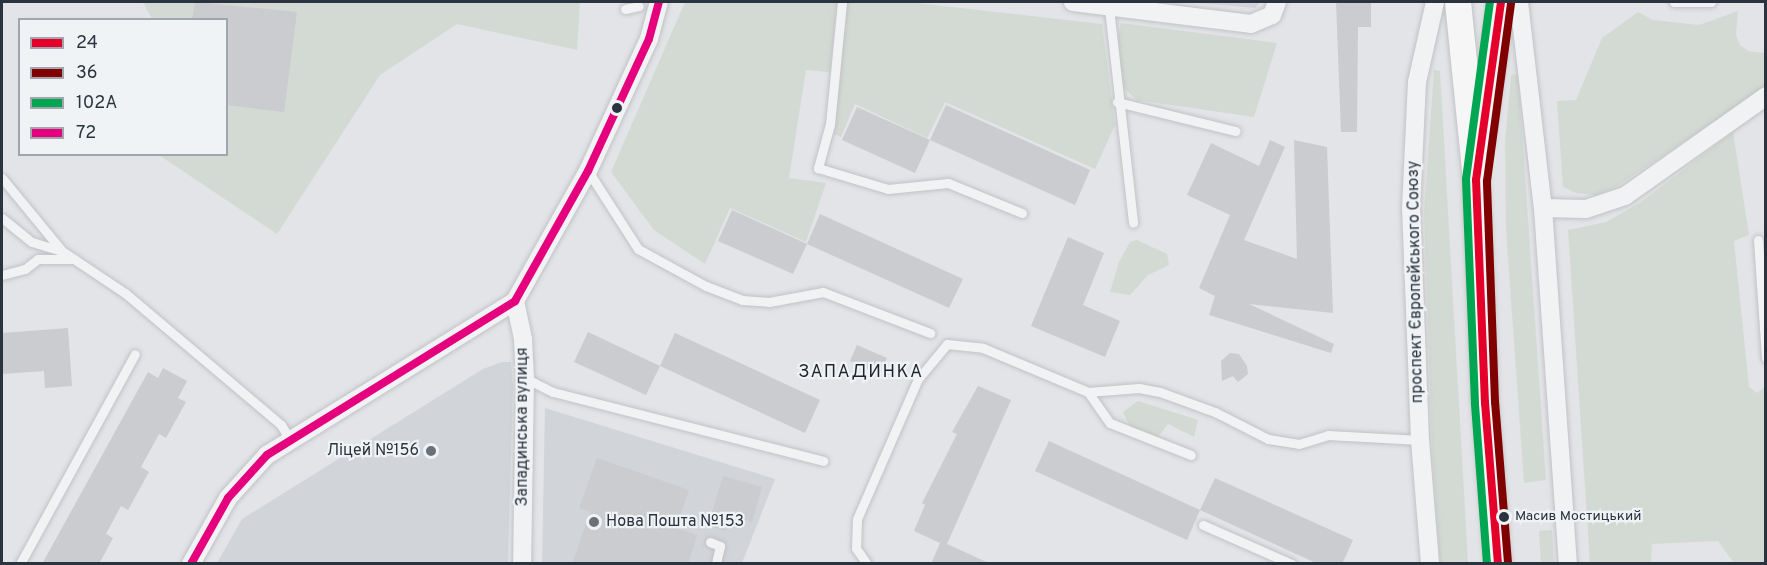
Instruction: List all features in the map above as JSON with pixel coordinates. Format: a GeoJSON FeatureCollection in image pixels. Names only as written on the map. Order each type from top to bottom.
{"type":"FeatureCollection","features":[{"type":"Feature","properties":{"kind":"main road"},"geometry":{"type":"LineString","coordinates":[[1458,2],[1476,180],[1485,403],[1498,564]]}},
{"type":"Feature","properties":{"kind":"main road"},"geometry":{"type":"LineString","coordinates":[[1476,180],[1501,2]]}},
{"type":"Feature","properties":{"kind":"street"},"geometry":{"type":"LineString","coordinates":[[190,564],[228,498],[255,466],[289,438],[515,301],[588,171],[649,39],[659,2]]}},
{"type":"Feature","properties":{"kind":"street"},"geometry":{"type":"LineString","coordinates":[[1073,2],[1251,24],[1272,15],[1277,2]]}},
{"type":"Feature","properties":{"kind":"street","name":"проспект Європейського Союзу"},"geometry":{"type":"LineString","coordinates":[[1430,564],[1420,440],[1411,209],[1417,82],[1435,2]]}},
{"type":"Feature","properties":{"kind":"street"},"geometry":{"type":"LineString","coordinates":[[1519,2],[1543,208],[1568,564]]}},
{"type":"Feature","properties":{"kind":"street"},"geometry":{"type":"LineString","coordinates":[[1543,208],[1587,209],[1625,196],[1766,96]]}},
{"type":"Feature","properties":{"kind":"street","name":"Западинська вулиця"},"geometry":{"type":"LineString","coordinates":[[515,301],[523,340],[525,378],[522,564]]}},
{"type":"Feature","properties":{"kind":"lane"},"geometry":{"type":"LineString","coordinates":[[842,2],[830,124],[818,168],[888,189],[948,183],[1022,213]]}},
{"type":"Feature","properties":{"kind":"lane"},"geometry":{"type":"LineString","coordinates":[[1674,2],[1711,2]]}},
{"type":"Feature","properties":{"kind":"lane"},"geometry":{"type":"LineString","coordinates":[[625,9],[639,6]]}},
{"type":"Feature","properties":{"kind":"lane"},"geometry":{"type":"LineString","coordinates":[[1109,8],[1117,102],[1133,223]]}},
{"type":"Feature","properties":{"kind":"lane"},"geometry":{"type":"LineString","coordinates":[[1117,102],[1235,130]]}},
{"type":"Feature","properties":{"kind":"lane"},"geometry":{"type":"LineString","coordinates":[[588,171],[638,249],[706,286],[742,300],[769,302],[823,292],[930,333]]}},
{"type":"Feature","properties":{"kind":"lane"},"geometry":{"type":"LineString","coordinates":[[2,178],[62,251]]}},
{"type":"Feature","properties":{"kind":"lane"},"geometry":{"type":"LineString","coordinates":[[2,218],[32,242],[62,251],[76,259],[166,324],[281,425],[289,438]]}},
{"type":"Feature","properties":{"kind":"lane"},"geometry":{"type":"LineString","coordinates":[[1758,240],[1766,357]]}},
{"type":"Feature","properties":{"kind":"lane"},"geometry":{"type":"LineString","coordinates":[[2,275],[25,269],[38,259],[76,259]]}},
{"type":"Feature","properties":{"kind":"lane"},"geometry":{"type":"LineString","coordinates":[[867,564],[856,548],[857,519],[918,379],[947,344],[983,348],[1088,392],[1139,388],[1160,392],[1215,412],[1268,439],[1299,444],[1328,435],[1420,440]]}},
{"type":"Feature","properties":{"kind":"lane"},"geometry":{"type":"LineString","coordinates":[[20,564],[135,354]]}},
{"type":"Feature","properties":{"kind":"lane"},"geometry":{"type":"LineString","coordinates":[[525,378],[553,392],[823,461]]}},
{"type":"Feature","properties":{"kind":"lane"},"geometry":{"type":"LineString","coordinates":[[1088,392],[1110,423],[1191,455]]}},
{"type":"Feature","properties":{"kind":"lane"},"geometry":{"type":"LineString","coordinates":[[1203,525],[1292,564]]}},
{"type":"Feature","properties":{"kind":"lane"},"geometry":{"type":"LineString","coordinates":[[710,542],[720,546],[716,564]]}},
{"type":"Feature","properties":{"kind":"shaded area"},"geometry":{"type":"Polygon","coordinates":[[[143,2],[580,2],[577,50],[457,24],[380,75],[277,234],[160,156],[228,156],[228,18],[151,18],[143,2]]]}},
{"type":"Feature","properties":{"kind":"shaded area"},"geometry":{"type":"Polygon","coordinates":[[[685,2],[837,2],[830,72],[806,70],[789,178],[826,183],[806,242],[730,208],[705,264],[654,230],[611,172],[685,2]]]}},
{"type":"Feature","properties":{"kind":"shaded area"},"geometry":{"type":"Polygon","coordinates":[[[847,2],[908,2],[1102,24],[1115,125],[1095,169],[945,102],[927,138],[855,104],[841,137],[834,134],[847,2]]]}},
{"type":"Feature","properties":{"kind":"shaded area"},"geometry":{"type":"Polygon","coordinates":[[[1187,2],[1260,2],[1255,8],[1187,2]]]}},
{"type":"Feature","properties":{"kind":"shaded area"},"geometry":{"type":"Polygon","coordinates":[[[1738,11],[1736,35],[1740,45],[1748,51],[1765,53],[1765,87],[1613,189],[1595,195],[1576,193],[1563,187],[1557,101],[1576,100],[1602,38],[1638,12],[1653,20],[1699,25],[1738,11]]]}},
{"type":"Feature","properties":{"kind":"shaded area"},"geometry":{"type":"Polygon","coordinates":[[[1121,23],[1277,43],[1254,117],[1137,100],[1123,87],[1117,40],[1121,23]]]}},
{"type":"Feature","properties":{"kind":"shaded area"},"geometry":{"type":"Polygon","coordinates":[[[1434,70],[1440,71],[1468,563],[1440,563],[1432,444],[1424,212],[1434,70]]]}},
{"type":"Feature","properties":{"kind":"shaded area"},"geometry":{"type":"Polygon","coordinates":[[[1518,74],[1546,480],[1524,483],[1506,229],[1505,141],[1511,75],[1518,74]]]}},
{"type":"Feature","properties":{"kind":"shaded area"},"geometry":{"type":"Polygon","coordinates":[[[1733,132],[1749,235],[1734,241],[1749,387],[1757,393],[1765,387],[1765,563],[1734,563],[1718,541],[1652,544],[1651,563],[1590,563],[1568,230],[1606,222],[1641,202],[1733,132]]]}},
{"type":"Feature","properties":{"kind":"shaded area"},"geometry":{"type":"Polygon","coordinates":[[[1137,240],[1167,254],[1169,265],[1148,275],[1130,295],[1110,292],[1119,262],[1130,242],[1137,240]]]}},
{"type":"Feature","properties":{"kind":"shaded area","name":"Ліцей №156"},"geometry":{"type":"Polygon","coordinates":[[[502,362],[511,362],[513,384],[508,563],[217,563],[242,519],[483,369],[502,362]]]}},
{"type":"Feature","properties":{"kind":"shaded area"},"geometry":{"type":"Polygon","coordinates":[[[1138,401],[1198,420],[1194,437],[1168,424],[1158,437],[1130,427],[1123,412],[1138,401]]]}},
{"type":"Feature","properties":{"kind":"shaded area"},"geometry":{"type":"Polygon","coordinates":[[[545,408],[775,479],[742,563],[542,564],[545,408]]]}},
{"type":"Feature","properties":{"kind":"shaded area"},"geometry":{"type":"Polygon","coordinates":[[[1552,530],[1554,563],[1541,563],[1539,531],[1552,530]]]}},
{"type":"Feature","properties":{"kind":"building"},"geometry":{"type":"Polygon","coordinates":[[[195,2],[297,12],[284,112],[228,105],[228,18],[192,18],[195,2]]]}},
{"type":"Feature","properties":{"kind":"building"},"geometry":{"type":"Polygon","coordinates":[[[1336,2],[1371,2],[1371,27],[1358,27],[1357,132],[1341,132],[1336,2]]]}},
{"type":"Feature","properties":{"kind":"building"},"geometry":{"type":"Polygon","coordinates":[[[946,105],[1090,170],[1075,205],[930,140],[946,105]]]}},
{"type":"Feature","properties":{"kind":"building"},"geometry":{"type":"Polygon","coordinates":[[[857,107],[930,140],[915,173],[842,140],[857,107]]]}},
{"type":"Feature","properties":{"kind":"building"},"geometry":{"type":"Polygon","coordinates":[[[1270,140],[1285,147],[1244,240],[1297,259],[1294,140],[1327,147],[1333,313],[1249,304],[1334,344],[1331,353],[1209,315],[1215,296],[1199,288],[1230,215],[1187,195],[1211,143],[1259,166],[1270,140]]]}},
{"type":"Feature","properties":{"kind":"building"},"geometry":{"type":"Polygon","coordinates":[[[732,210],[807,244],[793,274],[718,241],[732,210]]]}},
{"type":"Feature","properties":{"kind":"building"},"geometry":{"type":"Polygon","coordinates":[[[820,214],[963,279],[949,308],[807,244],[820,214]]]}},
{"type":"Feature","properties":{"kind":"building"},"geometry":{"type":"Polygon","coordinates":[[[1068,237],[1104,253],[1083,305],[1120,321],[1105,357],[1031,326],[1068,237]]]}},
{"type":"Feature","properties":{"kind":"building"},"geometry":{"type":"Polygon","coordinates":[[[68,328],[72,386],[45,388],[44,371],[2,374],[2,333],[68,328]]]}},
{"type":"Feature","properties":{"kind":"building"},"geometry":{"type":"Polygon","coordinates":[[[588,332],[660,366],[646,395],[574,362],[588,332]]]}},
{"type":"Feature","properties":{"kind":"building"},"geometry":{"type":"Polygon","coordinates":[[[675,333],[820,400],[805,433],[660,366],[675,333]]]}},
{"type":"Feature","properties":{"kind":"building"},"geometry":{"type":"Polygon","coordinates":[[[857,345],[887,358],[880,375],[850,361],[857,345]]]}},
{"type":"Feature","properties":{"kind":"building"},"geometry":{"type":"Polygon","coordinates":[[[1230,353],[1239,354],[1247,366],[1248,374],[1238,382],[1233,376],[1222,381],[1221,361],[1230,353]]]}},
{"type":"Feature","properties":{"kind":"building"},"geometry":{"type":"Polygon","coordinates":[[[163,368],[187,381],[178,398],[186,402],[166,438],[159,434],[141,467],[149,472],[128,510],[121,506],[106,534],[113,538],[99,564],[42,564],[148,372],[158,378],[163,368]]]}},
{"type":"Feature","properties":{"kind":"building"},"geometry":{"type":"Polygon","coordinates":[[[978,386],[1011,400],[947,544],[991,564],[931,564],[940,543],[914,531],[925,505],[922,503],[957,434],[952,432],[978,386]]]}},
{"type":"Feature","properties":{"kind":"building"},"geometry":{"type":"Polygon","coordinates":[[[1049,441],[1200,510],[1187,540],[1035,471],[1049,441]]]}},
{"type":"Feature","properties":{"kind":"building"},"geometry":{"type":"Polygon","coordinates":[[[597,458],[689,490],[676,528],[697,535],[688,564],[572,564],[590,512],[579,508],[597,458]]]}},
{"type":"Feature","properties":{"kind":"building"},"geometry":{"type":"Polygon","coordinates":[[[723,476],[762,487],[752,522],[730,515],[725,531],[708,525],[723,476]]]}},
{"type":"Feature","properties":{"kind":"building"},"geometry":{"type":"Polygon","coordinates":[[[1215,478],[1353,540],[1342,564],[1318,564],[1200,510],[1215,478]]]}},
{"type":"Feature","properties":{"kind":"transit line","name":"72"},"geometry":{"type":"LineString","coordinates":[[191,564],[228,498],[267,455],[515,301],[588,171],[649,39],[659,2]]}},
{"type":"Feature","properties":{"kind":"transit line","name":"102А"},"geometry":{"type":"LineString","coordinates":[[1487,564],[1475,403],[1466,179],[1490,2]]}},
{"type":"Feature","properties":{"kind":"transit line","name":"24"},"geometry":{"type":"LineString","coordinates":[[1498,564],[1485,403],[1476,180],[1501,2]]}},
{"type":"Feature","properties":{"kind":"transit line","name":"36"},"geometry":{"type":"LineString","coordinates":[[1508,563],[1495,402],[1487,181],[1511,3]]}},
{"type":"Feature","properties":{"kind":"place","name":"Ліцей №156"},"geometry":{"type":"Point","coordinates":[431,451]}},
{"type":"Feature","properties":{"kind":"place","name":"Масив Мостицький"},"geometry":{"type":"Point","coordinates":[1504,517]}},
{"type":"Feature","properties":{"kind":"place","name":"Нова Пошта №153"},"geometry":{"type":"Point","coordinates":[594,522]}},
{"type":"Feature","properties":{"kind":"district","name":"ЗАПАДИНКА"},"geometry":{"type":"Point","coordinates":[861,373]}}]}
